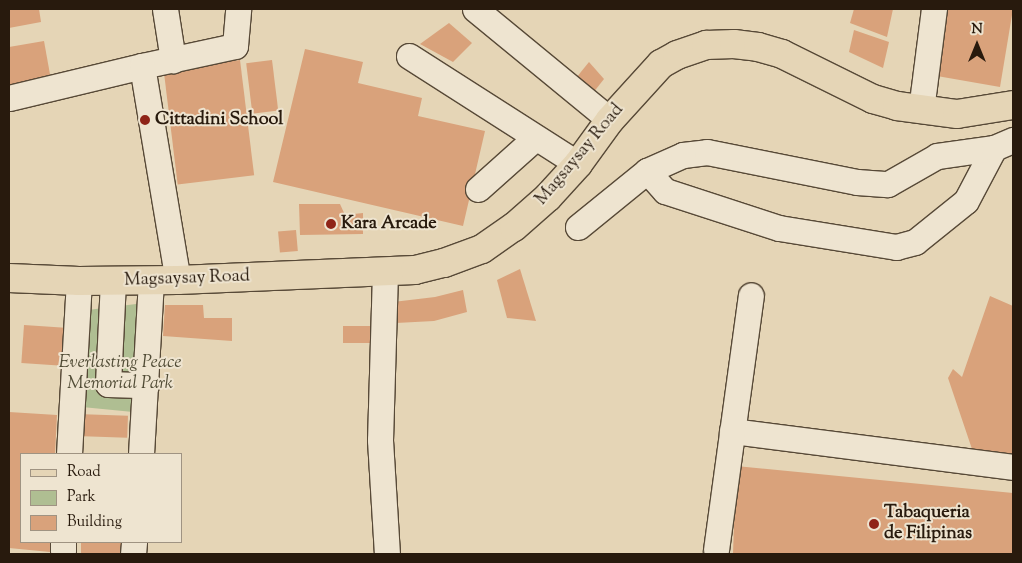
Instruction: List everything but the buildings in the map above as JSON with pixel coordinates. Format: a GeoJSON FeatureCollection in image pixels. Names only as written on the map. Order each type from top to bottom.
{"type":"FeatureCollection","features":[{"type":"Feature","properties":{"kind":"main road","name":"Magsaysay Road"},"geometry":{"type":"LineString","coordinates":[[9,278],[80,281],[178,280],[385,272],[414,270],[444,263],[482,249],[514,227],[548,197],[578,164],[610,120],[661,64],[677,54],[706,46],[758,47],[782,54],[873,99],[897,106],[957,114],[984,111],[1013,104]]}},
{"type":"Feature","properties":{"kind":"street"},"geometry":{"type":"LineString","coordinates":[[165,9],[173,60]]}},
{"type":"Feature","properties":{"kind":"street"},"geometry":{"type":"LineString","coordinates":[[9,98],[236,46],[238,9]]}},
{"type":"Feature","properties":{"kind":"street"},"geometry":{"type":"LineString","coordinates":[[475,9],[610,120]]}},
{"type":"Feature","properties":{"kind":"street"},"geometry":{"type":"LineString","coordinates":[[921,110],[934,9]]}},
{"type":"Feature","properties":{"kind":"street"},"geometry":{"type":"LineString","coordinates":[[410,56],[578,164]]}},
{"type":"Feature","properties":{"kind":"street"},"geometry":{"type":"LineString","coordinates":[[142,66],[178,280]]}},
{"type":"Feature","properties":{"kind":"street"},"geometry":{"type":"LineString","coordinates":[[478,190],[535,138]]}},
{"type":"Feature","properties":{"kind":"street"},"geometry":{"type":"LineString","coordinates":[[578,227],[647,171],[683,155],[706,152],[857,182],[888,184],[937,156],[1004,144]]}},
{"type":"Feature","properties":{"kind":"street"},"geometry":{"type":"LineString","coordinates":[[647,171],[665,190],[779,228],[896,247],[915,242],[966,201],[1004,144]]}},
{"type":"Feature","properties":{"kind":"street"},"geometry":{"type":"LineString","coordinates":[[385,272],[380,440],[387,554]]}},
{"type":"Feature","properties":{"kind":"street"},"geometry":{"type":"LineString","coordinates":[[141,453],[151,280]]}},
{"type":"Feature","properties":{"kind":"street"},"geometry":{"type":"LineString","coordinates":[[69,453],[80,281]]}},
{"type":"Feature","properties":{"kind":"street"},"geometry":{"type":"LineString","coordinates":[[113,281],[108,384],[146,385]]}},
{"type":"Feature","properties":{"kind":"street"},"geometry":{"type":"LineString","coordinates":[[716,550],[751,295]]}},
{"type":"Feature","properties":{"kind":"street"},"geometry":{"type":"LineString","coordinates":[[732,431],[1013,467]]}},
{"type":"Feature","properties":{"kind":"green space","name":"Everlasting Peace Memorial Park"},"geometry":{"type":"Polygon","coordinates":[[[160,301],[133,412],[82,407],[88,310],[160,301]]]}},
{"type":"Feature","properties":{"kind":"place","name":"Cittadini School"},"geometry":{"type":"Point","coordinates":[145,120]}},
{"type":"Feature","properties":{"kind":"place","name":"Kara Arcade"},"geometry":{"type":"Point","coordinates":[331,224]}},
{"type":"Feature","properties":{"kind":"place","name":"Tabaqueria de Filipinas"},"geometry":{"type":"Point","coordinates":[874,524]}}]}
